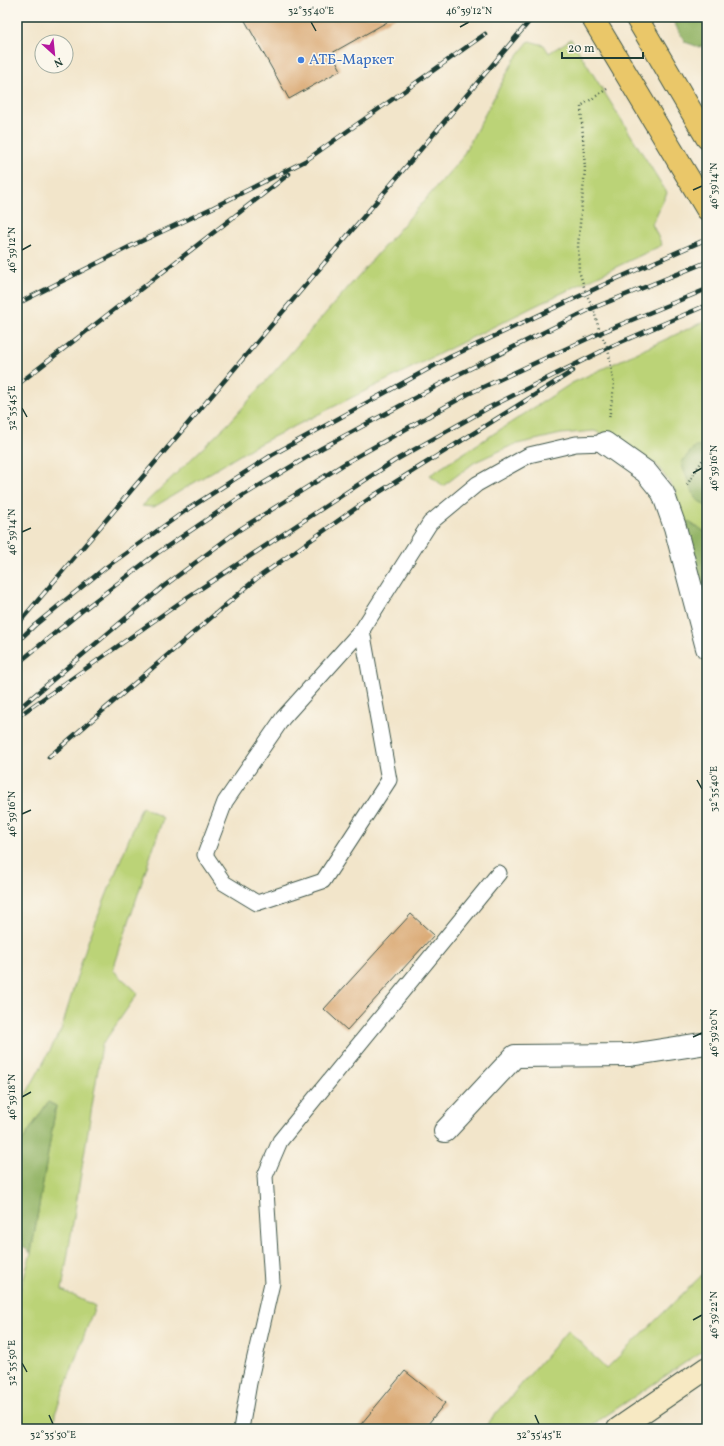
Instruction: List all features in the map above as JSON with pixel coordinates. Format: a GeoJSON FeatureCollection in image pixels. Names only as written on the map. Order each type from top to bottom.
{"type":"FeatureCollection","features":[{"type":"Feature","properties":{"kind":"main road"},"geometry":{"type":"LineString","coordinates":[[592,17],[707,209]]}},
{"type":"Feature","properties":{"kind":"main road"},"geometry":{"type":"LineString","coordinates":[[636,17],[707,138]]}},
{"type":"Feature","properties":{"kind":"main road"},"geometry":{"type":"LineString","coordinates":[[618,1429],[707,1368]]}},
{"type":"Feature","properties":{"kind":"main road"},"geometry":{"type":"LineString","coordinates":[[651,1407],[707,1378]]}},
{"type":"Feature","properties":{"kind":"street"},"geometry":{"type":"LineString","coordinates":[[605,444],[646,472],[664,493],[707,648]]}},
{"type":"Feature","properties":{"kind":"street"},"geometry":{"type":"LineString","coordinates":[[445,1130],[515,1056],[630,1055],[707,1043]]}},
{"type":"Feature","properties":{"kind":"lane"},"geometry":{"type":"LineString","coordinates":[[362,630],[389,780],[323,881],[258,903],[224,883],[205,855],[224,802],[283,718],[362,630],[430,523],[477,484],[529,455],[576,444],[605,444]]}},
{"type":"Feature","properties":{"kind":"lane"},"geometry":{"type":"LineString","coordinates":[[241,1429],[249,1383],[272,1283],[265,1176],[280,1141],[499,873]]}},
{"type":"Feature","properties":{"kind":"path"},"geometry":{"type":"LineString","coordinates":[[605,444],[614,386],[608,348],[600,333],[593,308],[586,293],[579,271],[578,246],[585,169],[581,106],[612,86]]}},
{"type":"Feature","properties":{"kind":"path"},"geometry":{"type":"LineString","coordinates":[[670,513],[707,453]]}},
{"type":"Feature","properties":{"kind":"green space"},"geometry":{"type":"Polygon","coordinates":[[[671,17],[707,17],[707,44],[699,47],[685,42],[671,17]]]}},
{"type":"Feature","properties":{"kind":"green space"},"geometry":{"type":"Polygon","coordinates":[[[571,39],[667,193],[652,224],[662,245],[533,307],[253,447],[154,507],[142,506],[230,422],[461,159],[514,60],[529,41],[544,45],[549,53],[571,39]]]}},
{"type":"Feature","properties":{"kind":"green space"},"geometry":{"type":"Polygon","coordinates":[[[707,320],[707,621],[680,530],[676,492],[657,465],[617,438],[594,431],[561,434],[513,445],[475,462],[443,486],[430,475],[572,383],[707,320]]]}},
{"type":"Feature","properties":{"kind":"green space"},"geometry":{"type":"Polygon","coordinates":[[[695,446],[707,446],[707,507],[695,498],[681,463],[695,446]]]}},
{"type":"Feature","properties":{"kind":"green space"},"geometry":{"type":"Polygon","coordinates":[[[687,521],[707,533],[707,621],[680,530],[687,521]]]}},
{"type":"Feature","properties":{"kind":"green space"},"geometry":{"type":"Polygon","coordinates":[[[142,806],[163,818],[113,970],[138,993],[102,1045],[62,1290],[95,1306],[55,1414],[54,1429],[17,1429],[17,1302],[31,1253],[56,1106],[48,1102],[17,1149],[17,1111],[61,1030],[87,944],[142,806]]]}},
{"type":"Feature","properties":{"kind":"green space"},"geometry":{"type":"Polygon","coordinates":[[[48,1102],[56,1106],[31,1253],[17,1242],[17,1149],[48,1102]]]}},
{"type":"Feature","properties":{"kind":"green space"},"geometry":{"type":"Polygon","coordinates":[[[707,1270],[707,1348],[586,1429],[483,1429],[568,1330],[606,1369],[707,1270]]]}},
{"type":"Feature","properties":{"kind":"building","name":"АТБ-Маркет"},"geometry":{"type":"Polygon","coordinates":[[[243,17],[396,17],[332,53],[341,70],[289,99],[243,17]]]}},
{"type":"Feature","properties":{"kind":"building"},"geometry":{"type":"Polygon","coordinates":[[[411,914],[434,935],[347,1030],[324,1009],[411,914]]]}},
{"type":"Feature","properties":{"kind":"building"},"geometry":{"type":"Polygon","coordinates":[[[405,1371],[445,1403],[424,1429],[357,1429],[405,1371]]]}},
{"type":"Feature","properties":{"kind":"railway"},"geometry":{"type":"LineString","coordinates":[[17,625],[533,17]]}},
{"type":"Feature","properties":{"kind":"railway"},"geometry":{"type":"LineString","coordinates":[[17,304],[131,246],[212,208],[305,161],[485,34]]}},
{"type":"Feature","properties":{"kind":"railway"},"geometry":{"type":"LineString","coordinates":[[17,385],[289,174]]}},
{"type":"Feature","properties":{"kind":"railway"},"geometry":{"type":"LineString","coordinates":[[17,642],[35,625],[105,568],[185,511],[272,455],[450,357],[616,279],[707,239]]}},
{"type":"Feature","properties":{"kind":"railway"},"geometry":{"type":"LineString","coordinates":[[17,664],[83,610],[156,554],[239,498],[322,448],[459,374],[593,308],[707,262]]}},
{"type":"Feature","properties":{"kind":"railway"},"geometry":{"type":"LineString","coordinates":[[17,710],[164,586],[239,530],[349,461],[468,394],[600,333],[707,289]]}},
{"type":"Feature","properties":{"kind":"railway"},"geometry":{"type":"LineString","coordinates":[[17,717],[185,599],[394,461],[488,408],[614,345],[707,305]]}},
{"type":"Feature","properties":{"kind":"railway"},"geometry":{"type":"LineString","coordinates":[[49,757],[256,579],[373,496],[573,371]]}},
{"type":"Feature","properties":{"kind":"place","name":"АТБ-Маркет"},"geometry":{"type":"Point","coordinates":[301,60]}}]}
